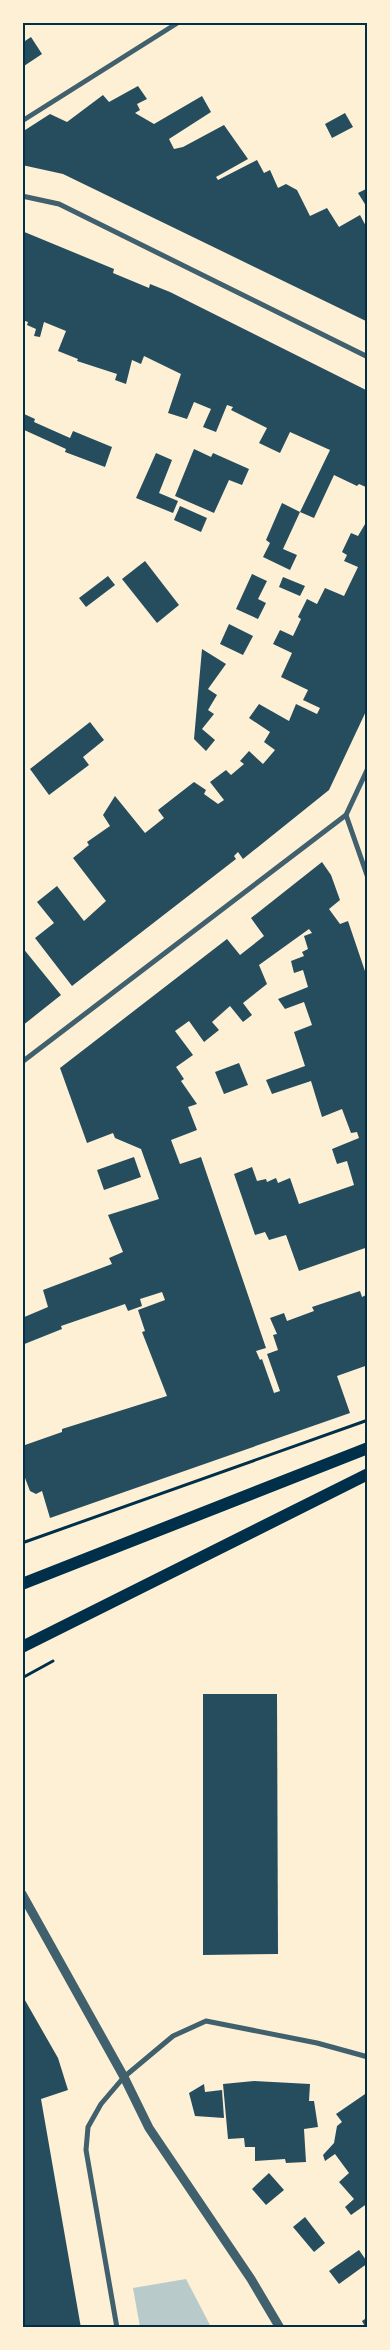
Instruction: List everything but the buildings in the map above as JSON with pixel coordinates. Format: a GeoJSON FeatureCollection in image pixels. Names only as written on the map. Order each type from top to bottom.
{"type":"FeatureCollection","features":[{"type":"Feature","properties":{"kind":"main road"},"geometry":{"type":"LineString","coordinates":[[22,1584],[368,1448]]}},
{"type":"Feature","properties":{"kind":"main road"},"geometry":{"type":"LineString","coordinates":[[22,1647],[368,1474]]}},
{"type":"Feature","properties":{"kind":"street"},"geometry":{"type":"LineString","coordinates":[[22,121],[179,22]]}},
{"type":"Feature","properties":{"kind":"street"},"geometry":{"type":"LineString","coordinates":[[22,196],[59,204],[368,357]]}},
{"type":"Feature","properties":{"kind":"street"},"geometry":{"type":"LineString","coordinates":[[22,1062],[346,815],[368,768]]}},
{"type":"Feature","properties":{"kind":"street"},"geometry":{"type":"LineString","coordinates":[[346,815],[368,878]]}},
{"type":"Feature","properties":{"kind":"street"},"geometry":{"type":"LineString","coordinates":[[22,1894],[124,2077],[149,2128],[251,2279],[280,2328]]}},
{"type":"Feature","properties":{"kind":"street"},"geometry":{"type":"LineString","coordinates":[[116,2328],[86,2150],[88,2126],[101,2104],[124,2077],[173,2036],[206,2021],[317,2043],[368,2056]]}},
{"type":"Feature","properties":{"kind":"path"},"geometry":{"type":"LineString","coordinates":[[22,1543],[368,1420]]}},
{"type":"Feature","properties":{"kind":"shaded area"},"geometry":{"type":"Polygon","coordinates":[[[186,2279],[211,2327],[140,2327],[133,2288],[186,2279]]]}}]}
